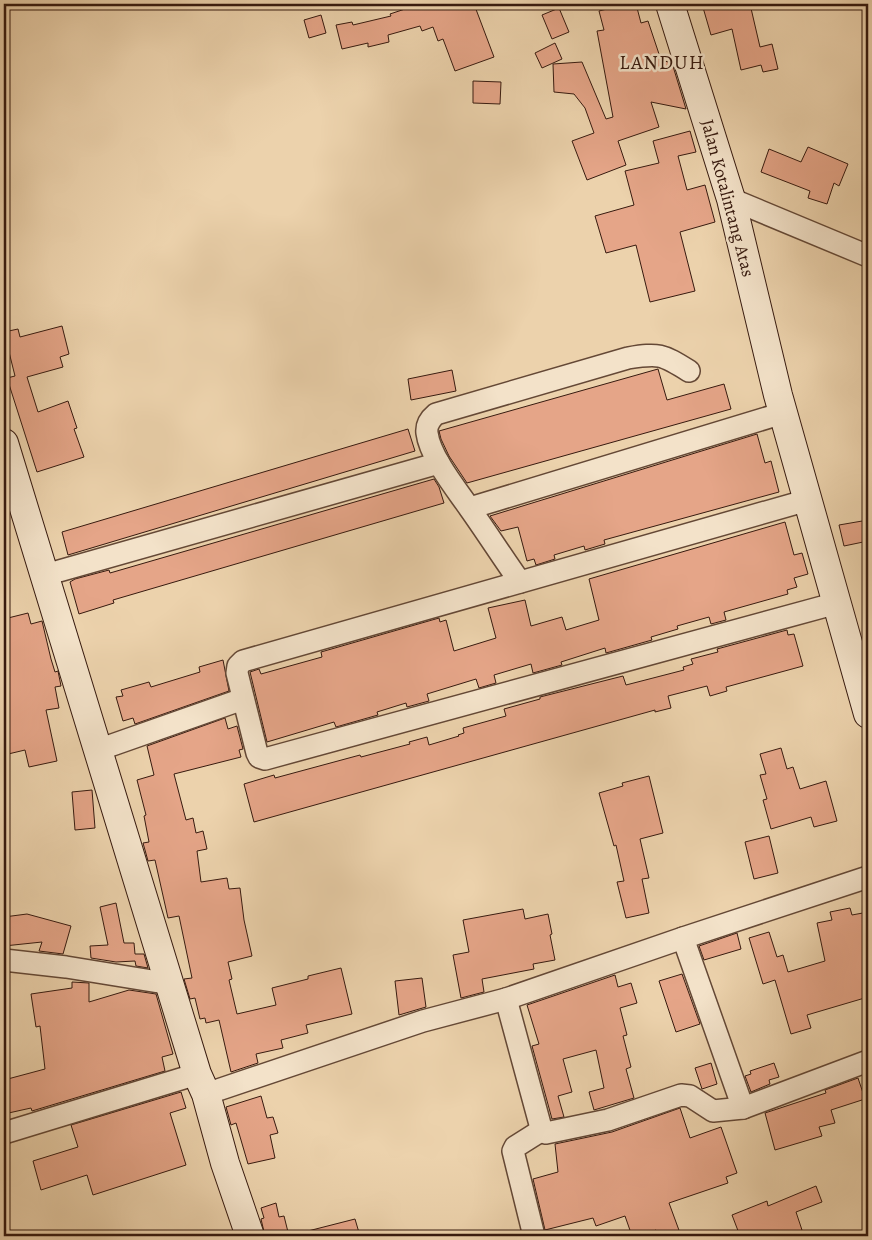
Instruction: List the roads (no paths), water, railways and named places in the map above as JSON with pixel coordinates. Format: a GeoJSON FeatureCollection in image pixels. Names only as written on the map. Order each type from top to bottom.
{"type":"FeatureCollection","features":[{"type":"Feature","properties":{"kind":"main road","name":"Jalan Kotalintang Atas"},"geometry":{"type":"LineString","coordinates":[[670,4],[731,200],[768,357],[868,714]]}},
{"type":"Feature","properties":{"kind":"main road"},"geometry":{"type":"LineString","coordinates":[[4,443],[225,1163],[250,1236]]}},
{"type":"Feature","properties":{"kind":"street"},"geometry":{"type":"LineString","coordinates":[[731,200],[868,256]]}},
{"type":"Feature","properties":{"kind":"street"},"geometry":{"type":"LineString","coordinates":[[520,582],[439,463],[430,445],[427,433],[427,425],[431,418],[436,414],[628,358],[653,354],[667,358],[689,371]]}},
{"type":"Feature","properties":{"kind":"street"},"geometry":{"type":"LineString","coordinates":[[470,508],[781,404]]}},
{"type":"Feature","properties":{"kind":"street"},"geometry":{"type":"LineString","coordinates":[[44,576],[439,463]]}},
{"type":"Feature","properties":{"kind":"street"},"geometry":{"type":"LineString","coordinates":[[808,500],[243,662],[238,666],[237,673],[257,753],[259,757],[265,759],[837,603]]}},
{"type":"Feature","properties":{"kind":"street"},"geometry":{"type":"LineString","coordinates":[[98,750],[243,699]]}},
{"type":"Feature","properties":{"kind":"street"},"geometry":{"type":"LineString","coordinates":[[4,1132],[202,1084],[506,999],[868,877]]}},
{"type":"Feature","properties":{"kind":"street"},"geometry":{"type":"LineString","coordinates":[[683,938],[743,1108]]}},
{"type":"Feature","properties":{"kind":"street"},"geometry":{"type":"LineString","coordinates":[[4,960],[171,984]]}},
{"type":"Feature","properties":{"kind":"street"},"geometry":{"type":"LineString","coordinates":[[506,999],[542,1130],[546,1133],[608,1120],[681,1095],[690,1096],[713,1111],[743,1108],[868,1061]]}},
{"type":"Feature","properties":{"kind":"street"},"geometry":{"type":"LineString","coordinates":[[534,1236],[513,1151],[515,1147],[542,1130]]}},
{"type":"Feature","properties":{"kind":"district","name":"LANDUH"},"geometry":{"type":"Point","coordinates":[662,62]}}]}
